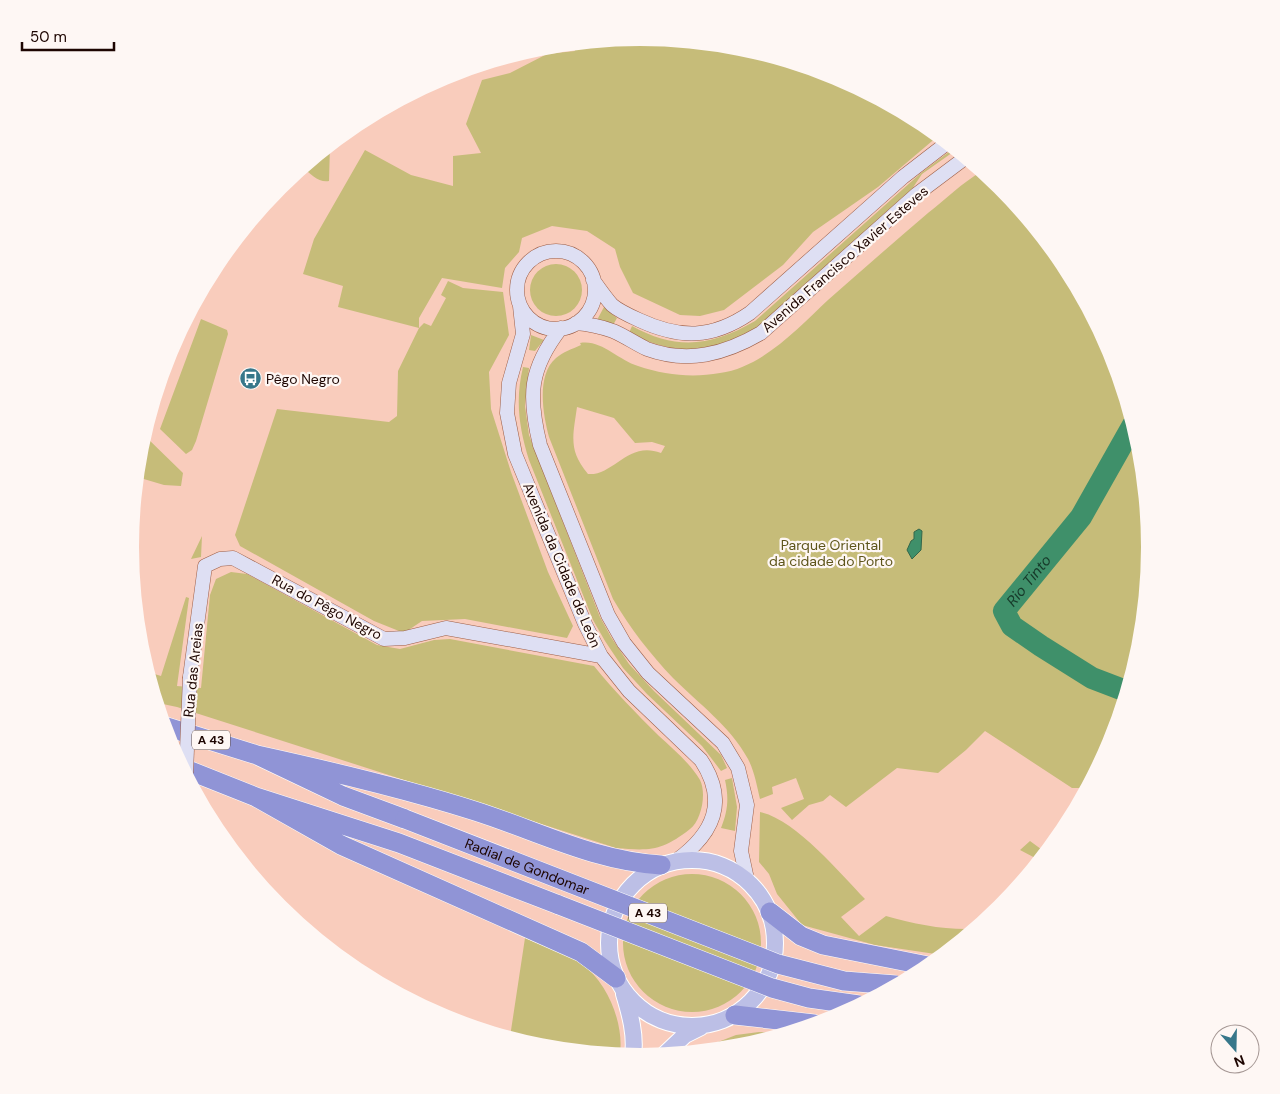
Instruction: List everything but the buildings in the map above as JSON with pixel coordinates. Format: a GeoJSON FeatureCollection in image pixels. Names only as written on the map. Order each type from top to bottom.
{"type":"FeatureCollection","features":[{"type":"Feature","properties":{"kind":"highway","name":"Radial de Gondomar"},"geometry":{"type":"LineString","coordinates":[[173,729],[257,755],[343,796],[778,964],[844,981],[884,984]]}},
{"type":"Feature","properties":{"kind":"highway"},"geometry":{"type":"LineString","coordinates":[[257,755],[347,775],[475,811],[607,858],[669,862]]}},
{"type":"Feature","properties":{"kind":"highway","name":"Radial de Gondomar"},"geometry":{"type":"LineString","coordinates":[[193,772],[256,797],[400,843],[772,988],[809,998],[846,1003]]}},
{"type":"Feature","properties":{"kind":"highway"},"geometry":{"type":"LineString","coordinates":[[256,797],[341,845],[581,952],[620,985]]}},
{"type":"Feature","properties":{"kind":"highway"},"geometry":{"type":"LineString","coordinates":[[770,912],[801,936],[823,945],[917,964]]}},
{"type":"Feature","properties":{"kind":"highway"},"geometry":{"type":"LineString","coordinates":[[736,1015],[798,1022]]}},
{"type":"Feature","properties":{"kind":"main road","name":"Avenida Francisco Xavier Esteves"},"geometry":{"type":"LineString","coordinates":[[593,280],[613,306],[654,327],[683,334],[701,334],[716,331],[734,324],[776,290],[903,178],[941,147]]}},
{"type":"Feature","properties":{"kind":"main road","name":"Avenida Francisco Xavier Esteves"},"geometry":{"type":"LineString","coordinates":[[576,323],[614,331],[646,348],[682,356],[722,352],[742,344],[761,333],[917,194],[959,162]]}},
{"type":"Feature","properties":{"kind":"main road"},"geometry":{"type":"LineString","coordinates":[[554,251],[568,253],[579,259],[588,268],[593,280],[592,304],[585,315],[576,323],[561,328],[548,328],[537,324],[527,316],[520,306],[517,295],[517,283],[522,270],[530,260],[542,253],[554,251]]}},
{"type":"Feature","properties":{"kind":"main road","name":"Avenida da Cidade de León"},"geometry":{"type":"LineString","coordinates":[[520,306],[523,334],[508,383],[507,413],[512,441],[548,535],[585,624],[601,656],[629,691],[701,760],[711,778],[715,799],[713,820],[693,849],[669,862]]}},
{"type":"Feature","properties":{"kind":"main road","name":"Avenida da Cidade de León"},"geometry":{"type":"LineString","coordinates":[[561,328],[538,363],[533,388],[533,417],[540,445],[608,615],[624,643],[648,673],[723,743],[738,768],[747,805],[741,851],[747,880]]}},
{"type":"Feature","properties":{"kind":"main road","name":"Rua do Pêgo Negro"},"geometry":{"type":"LineString","coordinates":[[205,566],[220,558],[233,558],[384,639],[405,638],[446,628],[601,656]]}},
{"type":"Feature","properties":{"kind":"main road","name":"Rua das Areias"},"geometry":{"type":"LineString","coordinates":[[187,759],[190,677],[205,566]]}},
{"type":"Feature","properties":{"kind":"main road"},"geometry":{"type":"LineString","coordinates":[[634,1048],[631,1019],[610,962],[608,936],[614,911],[628,888],[648,872],[669,862],[699,860],[724,866],[747,880],[764,899],[770,912],[775,933],[776,950],[770,976],[756,998],[736,1015],[701,1026],[685,1035],[672,1047]]}},
{"type":"Feature","properties":{"kind":"main road"},"geometry":{"type":"LineString","coordinates":[[620,985],[637,1007],[659,1020],[685,1027],[701,1026]]}},
{"type":"Feature","properties":{"kind":"green space"},"geometry":{"type":"Polygon","coordinates":[[[607,47],[673,47],[738,56],[770,63],[832,84],[890,113],[932,141],[878,187],[813,232],[783,265],[724,310],[700,316],[680,315],[633,293],[620,267],[615,249],[587,231],[552,226],[522,238],[519,252],[505,268],[502,288],[442,278],[419,318],[419,328],[338,307],[343,286],[303,274],[314,239],[365,150],[411,175],[453,186],[453,156],[481,153],[466,124],[482,80],[510,73],[544,56],[607,47]]]}},
{"type":"Feature","properties":{"kind":"green space"},"geometry":{"type":"Polygon","coordinates":[[[948,153],[950,154],[922,174],[908,195],[770,318],[734,342],[709,348],[685,349],[662,346],[629,333],[632,326],[664,339],[694,342],[724,336],[755,321],[921,173],[948,153]]]}},
{"type":"Feature","properties":{"kind":"green space"},"geometry":{"type":"Polygon","coordinates":[[[330,154],[329,181],[322,181],[309,172],[330,154]]]}},
{"type":"Feature","properties":{"kind":"green space","name":"Parque Oriental da cidade do Porto"},"geometry":{"type":"Polygon","coordinates":[[[975,176],[994,193],[1037,242],[1074,297],[1103,355],[1114,386],[1124,417],[1131,449],[1140,514],[1140,580],[1131,645],[1124,677],[1103,739],[1079,788],[1072,788],[985,731],[966,750],[938,773],[897,768],[846,807],[830,795],[823,801],[809,805],[792,820],[781,808],[804,799],[796,778],[772,787],[773,794],[760,799],[752,768],[741,747],[714,716],[656,660],[633,630],[613,599],[549,437],[543,407],[543,385],[550,365],[556,358],[581,345],[580,343],[595,344],[638,366],[658,372],[679,375],[720,373],[751,363],[765,355],[792,334],[828,300],[954,191],[975,176]],[[577,407],[573,435],[575,450],[577,457],[588,474],[606,470],[630,454],[639,451],[649,450],[661,453],[665,446],[652,442],[635,443],[614,418],[577,407]]]}},
{"type":"Feature","properties":{"kind":"green space"},"geometry":{"type":"Polygon","coordinates":[[[551,264],[561,264],[575,271],[582,285],[582,295],[575,309],[561,316],[551,316],[541,312],[534,305],[530,295],[530,285],[534,275],[541,268],[551,264]]]}},
{"type":"Feature","properties":{"kind":"green space"},"geometry":{"type":"Polygon","coordinates":[[[448,281],[463,288],[503,292],[509,335],[489,372],[491,409],[511,472],[548,572],[573,626],[567,638],[465,619],[422,621],[404,633],[374,621],[240,546],[235,535],[277,409],[389,422],[397,416],[398,371],[419,328],[424,323],[431,326],[446,298],[441,295],[448,281]]]}},
{"type":"Feature","properties":{"kind":"green space"},"geometry":{"type":"Polygon","coordinates":[[[604,307],[617,318],[613,325],[597,320],[604,307]]]}},
{"type":"Feature","properties":{"kind":"green space"},"geometry":{"type":"Polygon","coordinates":[[[201,319],[227,330],[228,334],[196,441],[192,450],[186,454],[160,429],[201,319]]]}},
{"type":"Feature","properties":{"kind":"green space"},"geometry":{"type":"Polygon","coordinates":[[[531,335],[544,340],[535,351],[529,350],[531,335]]]}},
{"type":"Feature","properties":{"kind":"green space"},"geometry":{"type":"Polygon","coordinates":[[[523,367],[529,368],[525,406],[529,435],[600,617],[629,664],[654,691],[721,755],[727,768],[721,771],[702,746],[647,694],[623,668],[593,620],[529,460],[519,414],[519,391],[523,367]]]}},
{"type":"Feature","properties":{"kind":"green space"},"geometry":{"type":"Polygon","coordinates":[[[151,441],[183,473],[181,486],[164,485],[144,479],[151,441]]]}},
{"type":"Feature","properties":{"kind":"green space"},"geometry":{"type":"Polygon","coordinates":[[[202,536],[201,557],[191,559],[202,536]]]}},
{"type":"Feature","properties":{"kind":"green space"},"geometry":{"type":"Polygon","coordinates":[[[231,572],[247,574],[377,645],[400,649],[434,640],[450,639],[594,666],[625,702],[681,756],[696,774],[700,780],[703,792],[700,814],[690,829],[671,842],[647,849],[616,848],[165,704],[155,674],[161,676],[186,597],[189,598],[177,686],[201,688],[210,595],[216,579],[231,572]]]}},
{"type":"Feature","properties":{"kind":"green space"},"geometry":{"type":"Polygon","coordinates":[[[732,778],[737,807],[735,831],[721,828],[727,804],[725,780],[732,778]]]}},
{"type":"Feature","properties":{"kind":"green space"},"geometry":{"type":"Polygon","coordinates":[[[760,812],[788,825],[802,836],[865,899],[841,917],[859,936],[886,916],[929,926],[963,929],[932,953],[875,945],[802,925],[777,894],[769,874],[759,862],[760,812]]]}},
{"type":"Feature","properties":{"kind":"green space"},"geometry":{"type":"Polygon","coordinates":[[[1030,841],[1040,848],[1033,857],[1020,850],[1030,841]]]}},
{"type":"Feature","properties":{"kind":"green space"},"geometry":{"type":"Polygon","coordinates":[[[692,874],[718,879],[741,894],[756,917],[761,943],[756,969],[741,992],[718,1007],[692,1012],[666,1007],[643,992],[628,969],[623,943],[628,917],[643,894],[666,879],[692,874]]]}},
{"type":"Feature","properties":{"kind":"green space"},"geometry":{"type":"Polygon","coordinates":[[[525,938],[576,960],[591,972],[607,993],[617,1017],[621,1047],[575,1043],[511,1031],[525,938]]]}},
{"type":"Feature","properties":{"kind":"green space"},"geometry":{"type":"Polygon","coordinates":[[[759,1032],[764,1032],[722,1040],[736,1035],[759,1032]]]}},
{"type":"Feature","properties":{"kind":"shaded area"},"geometry":{"type":"Polygon","coordinates":[[[919,529],[922,531],[921,550],[912,559],[907,550],[914,539],[914,532],[919,529]]]}},
{"type":"Feature","properties":{"kind":"waterway","name":"Rio Tinto"},"geometry":{"type":"LineString","coordinates":[[1120,689],[1092,678],[1041,646],[1012,626],[1004,611],[1081,517],[1128,434]]}},
{"type":"Feature","properties":{"kind":"place","name":"Pêgo Negro"},"geometry":{"type":"Point","coordinates":[250,379]}}]}
